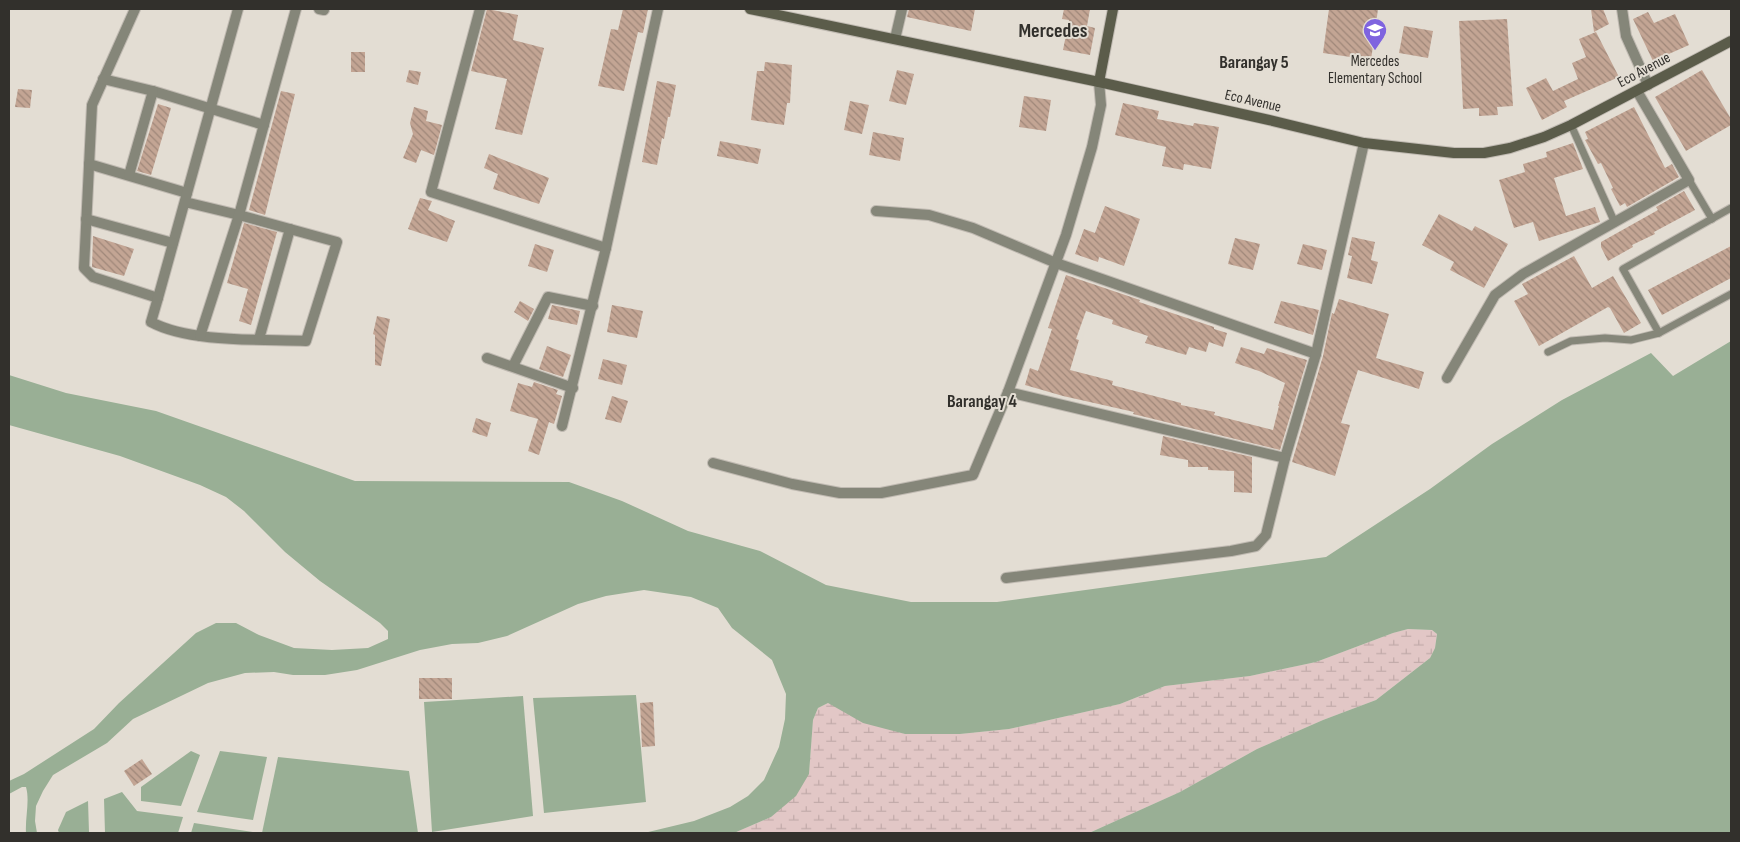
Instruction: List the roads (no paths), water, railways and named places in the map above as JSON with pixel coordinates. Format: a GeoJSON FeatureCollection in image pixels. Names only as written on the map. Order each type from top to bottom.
{"type":"FeatureCollection","features":[{"type":"Feature","properties":{"kind":"main road","name":"Eco Avenue"},"geometry":{"type":"LineString","coordinates":[[750,9],[1099,82],[1364,143],[1454,153],[1484,153],[1510,148],[1544,137],[1571,125],[1731,40]]}},
{"type":"Feature","properties":{"kind":"main road"},"geometry":{"type":"LineString","coordinates":[[1099,82],[1114,9]]}},
{"type":"Feature","properties":{"kind":"street"},"geometry":{"type":"LineString","coordinates":[[135,9],[92,105],[84,268],[93,278],[158,298]]}},
{"type":"Feature","properties":{"kind":"street"},"geometry":{"type":"LineString","coordinates":[[89,164],[128,175],[186,198],[239,215],[337,242],[306,341],[200,336],[162,328],[151,322],[186,198],[238,9]]}},
{"type":"Feature","properties":{"kind":"street"},"geometry":{"type":"LineString","coordinates":[[200,336],[239,215],[296,9]]}},
{"type":"Feature","properties":{"kind":"street"},"geometry":{"type":"LineString","coordinates":[[480,9],[431,192],[606,248]]}},
{"type":"Feature","properties":{"kind":"street"},"geometry":{"type":"LineString","coordinates":[[562,426],[593,306],[658,9]]}},
{"type":"Feature","properties":{"kind":"street"},"geometry":{"type":"LineString","coordinates":[[895,39],[902,9]]}},
{"type":"Feature","properties":{"kind":"street"},"geometry":{"type":"LineString","coordinates":[[1622,9],[1626,36],[1648,85]]}},
{"type":"Feature","properties":{"kind":"street"},"geometry":{"type":"LineString","coordinates":[[103,79],[153,91],[264,125]]}},
{"type":"Feature","properties":{"kind":"street"},"geometry":{"type":"LineString","coordinates":[[713,463],[792,484],[840,493],[881,493],[973,475],[1008,392],[1066,235],[1092,147],[1101,105],[1099,82]]}},
{"type":"Feature","properties":{"kind":"street"},"geometry":{"type":"LineString","coordinates":[[128,175],[153,91]]}},
{"type":"Feature","properties":{"kind":"street"},"geometry":{"type":"LineString","coordinates":[[1447,378],[1495,295],[1523,274],[1688,180],[1636,91]]}},
{"type":"Feature","properties":{"kind":"street"},"geometry":{"type":"LineString","coordinates":[[1006,578],[1231,551],[1256,546],[1266,535],[1285,458],[1316,354],[1364,143]]}},
{"type":"Feature","properties":{"kind":"street"},"geometry":{"type":"LineString","coordinates":[[876,211],[928,215],[973,228],[1056,263],[1316,354]]}},
{"type":"Feature","properties":{"kind":"street"},"geometry":{"type":"LineString","coordinates":[[86,219],[173,243]]}},
{"type":"Feature","properties":{"kind":"street"},"geometry":{"type":"LineString","coordinates":[[259,339],[290,229]]}},
{"type":"Feature","properties":{"kind":"street"},"geometry":{"type":"LineString","coordinates":[[512,366],[548,297],[593,306]]}},
{"type":"Feature","properties":{"kind":"street"},"geometry":{"type":"LineString","coordinates":[[487,358],[573,388]]}},
{"type":"Feature","properties":{"kind":"street"},"geometry":{"type":"LineString","coordinates":[[1008,392],[1285,458]]}},
{"type":"Feature","properties":{"kind":"lane"},"geometry":{"type":"LineString","coordinates":[[1571,125],[1615,223]]}},
{"type":"Feature","properties":{"kind":"lane"},"geometry":{"type":"LineString","coordinates":[[1688,180],[1712,219]]}},
{"type":"Feature","properties":{"kind":"lane"},"geometry":{"type":"LineString","coordinates":[[1659,333],[1623,269],[1731,208]]}},
{"type":"Feature","properties":{"kind":"lane"},"geometry":{"type":"LineString","coordinates":[[1548,352],[1571,341],[1605,338],[1630,340],[1659,333],[1731,294]]}},
{"type":"Feature","properties":{"kind":"place","name":"Mercedes Elementary School"},"geometry":{"type":"Point","coordinates":[1375,51]}},
{"type":"Feature","properties":{"kind":"district","name":"Mercedes"},"geometry":{"type":"Point","coordinates":[1053,31]}},
{"type":"Feature","properties":{"kind":"district","name":"Barangay 5"},"geometry":{"type":"Point","coordinates":[1254,62]}},
{"type":"Feature","properties":{"kind":"district","name":"Barangay 4"},"geometry":{"type":"Point","coordinates":[982,401]}}]}
